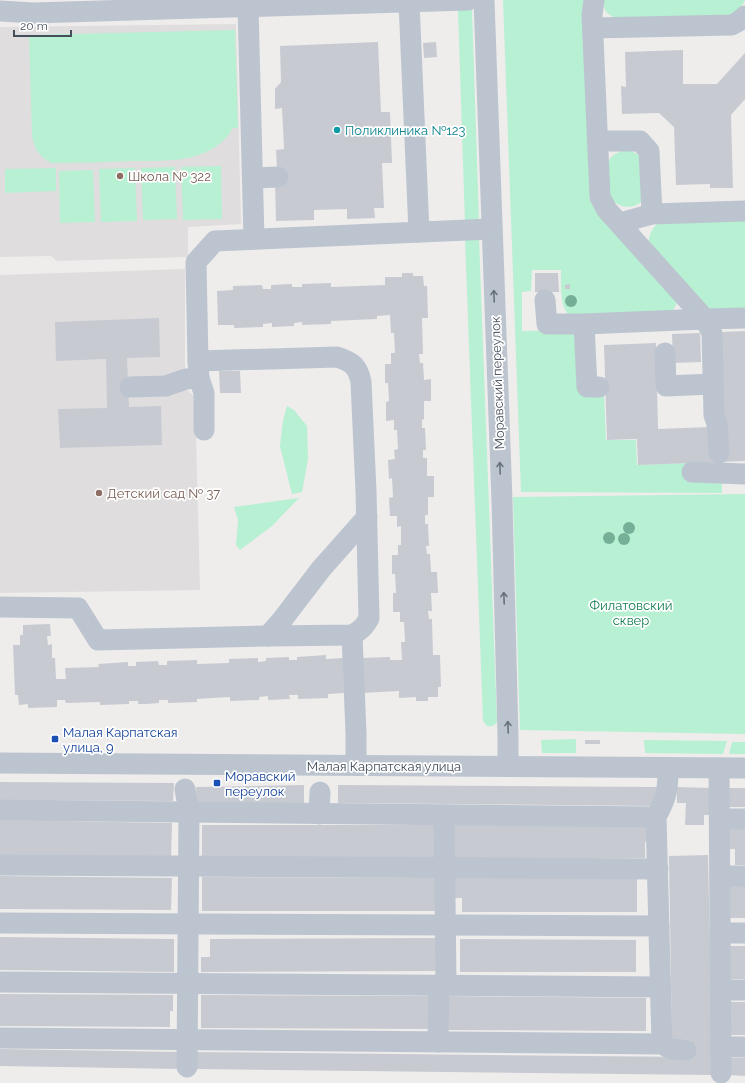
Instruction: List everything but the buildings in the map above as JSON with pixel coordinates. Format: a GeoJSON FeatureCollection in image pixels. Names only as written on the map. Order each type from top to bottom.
{"type":"FeatureCollection","features":[{"type":"Feature","properties":{"kind":"street"},"geometry":{"type":"LineString","coordinates":[[0,11],[33,13],[248,7],[330,2],[468,0]]}},
{"type":"Feature","properties":{"kind":"street","name":"Моравский переулок"},"geometry":{"type":"LineString","coordinates":[[484,0],[502,516],[508,766]]}},
{"type":"Feature","properties":{"kind":"street"},"geometry":{"type":"LineString","coordinates":[[594,0],[592,15],[600,197],[607,210],[705,319],[712,333],[714,415],[717,424],[719,463]]}},
{"type":"Feature","properties":{"kind":"street"},"geometry":{"type":"LineString","coordinates":[[409,2],[419,232]]}},
{"type":"Feature","properties":{"kind":"street"},"geometry":{"type":"LineString","coordinates":[[248,7],[254,239]]}},
{"type":"Feature","properties":{"kind":"street"},"geometry":{"type":"LineString","coordinates":[[593,28],[732,24],[745,16]]}},
{"type":"Feature","properties":{"kind":"street"},"geometry":{"type":"LineString","coordinates":[[598,141],[640,141],[649,151],[652,214]]}},
{"type":"Feature","properties":{"kind":"street"},"geometry":{"type":"LineString","coordinates":[[252,178],[278,177]]}},
{"type":"Feature","properties":{"kind":"street"},"geometry":{"type":"LineString","coordinates":[[620,223],[652,214],[745,211]]}},
{"type":"Feature","properties":{"kind":"street"},"geometry":{"type":"LineString","coordinates":[[204,430],[204,393],[198,369],[196,262],[215,241],[491,229]]}},
{"type":"Feature","properties":{"kind":"street"},"geometry":{"type":"LineString","coordinates":[[545,300],[547,324],[745,318]]}},
{"type":"Feature","properties":{"kind":"street"},"geometry":{"type":"LineString","coordinates":[[584,324],[587,387],[599,386]]}},
{"type":"Feature","properties":{"kind":"street"},"geometry":{"type":"LineString","coordinates":[[665,353],[666,386],[713,384]]}},
{"type":"Feature","properties":{"kind":"street"},"geometry":{"type":"LineString","coordinates":[[0,607],[78,608],[98,640],[352,635],[366,626],[369,618],[362,382],[359,372],[355,366],[347,360],[337,357],[198,369],[186,379],[166,386],[130,387]]}},
{"type":"Feature","properties":{"kind":"street"},"geometry":{"type":"LineString","coordinates":[[692,472],[719,463],[745,474]]}},
{"type":"Feature","properties":{"kind":"street"},"geometry":{"type":"LineString","coordinates":[[268,636],[282,620],[321,568],[367,517]]}},
{"type":"Feature","properties":{"kind":"street"},"geometry":{"type":"LineString","coordinates":[[352,635],[356,765]]}},
{"type":"Feature","properties":{"kind":"street","name":"Малая Карпатская улица"},"geometry":{"type":"LineString","coordinates":[[0,763],[745,768]]}},
{"type":"Feature","properties":{"kind":"street"},"geometry":{"type":"LineString","coordinates":[[662,1044],[656,817],[666,799],[668,768]]}},
{"type":"Feature","properties":{"kind":"street"},"geometry":{"type":"LineString","coordinates":[[719,768],[720,1073]]}},
{"type":"Feature","properties":{"kind":"street"},"geometry":{"type":"LineString","coordinates":[[185,789],[189,812],[187,1067]]}},
{"type":"Feature","properties":{"kind":"street"},"geometry":{"type":"LineString","coordinates":[[320,792],[320,814]]}},
{"type":"Feature","properties":{"kind":"street"},"geometry":{"type":"LineString","coordinates":[[0,810],[656,817]]}},
{"type":"Feature","properties":{"kind":"street"},"geometry":{"type":"LineString","coordinates":[[438,1042],[445,925],[444,815]]}},
{"type":"Feature","properties":{"kind":"street"},"geometry":{"type":"LineString","coordinates":[[720,819],[745,819]]}},
{"type":"Feature","properties":{"kind":"street"},"geometry":{"type":"LineString","coordinates":[[0,865],[658,869]]}},
{"type":"Feature","properties":{"kind":"street"},"geometry":{"type":"LineString","coordinates":[[720,876],[745,876]]}},
{"type":"Feature","properties":{"kind":"street"},"geometry":{"type":"LineString","coordinates":[[0,924],[659,926]]}},
{"type":"Feature","properties":{"kind":"street"},"geometry":{"type":"LineString","coordinates":[[720,933],[745,933]]}},
{"type":"Feature","properties":{"kind":"street"},"geometry":{"type":"LineString","coordinates":[[0,982],[661,987]]}},
{"type":"Feature","properties":{"kind":"street"},"geometry":{"type":"LineString","coordinates":[[720,990],[745,990]]}},
{"type":"Feature","properties":{"kind":"street"},"geometry":{"type":"LineString","coordinates":[[0,1038],[662,1044],[671,1049],[686,1050]]}},
{"type":"Feature","properties":{"kind":"street"},"geometry":{"type":"LineString","coordinates":[[720,1047],[745,1047]]}},
{"type":"Feature","properties":{"kind":"shaded area","name":"Школа № 322"},"geometry":{"type":"Polygon","coordinates":[[[236,24],[241,224],[188,227],[188,257],[57,261],[51,256],[0,257],[0,27],[236,24]]]}},
{"type":"Feature","properties":{"kind":"shaded area","name":"Детский сад № 37"},"geometry":{"type":"Polygon","coordinates":[[[185,269],[185,388],[195,397],[200,590],[0,593],[0,275],[185,269]]]}},
{"type":"Feature","properties":{"kind":"green space"},"geometry":{"type":"Polygon","coordinates":[[[503,0],[588,0],[592,191],[677,299],[676,305],[672,312],[569,315],[562,300],[561,270],[532,270],[531,291],[522,292],[522,331],[572,331],[604,393],[606,440],[636,440],[637,465],[688,463],[722,480],[722,493],[521,492],[503,0]]]}},
{"type":"Feature","properties":{"kind":"green space"},"geometry":{"type":"Polygon","coordinates":[[[601,0],[745,0],[740,8],[726,16],[617,20],[606,12],[601,0]]]}},
{"type":"Feature","properties":{"kind":"green space"},"geometry":{"type":"Polygon","coordinates":[[[472,9],[479,222],[465,223],[458,10],[472,9]]]}},
{"type":"Feature","properties":{"kind":"green space"},"geometry":{"type":"Polygon","coordinates":[[[235,30],[238,128],[233,128],[225,139],[214,148],[189,158],[170,160],[62,163],[52,163],[48,161],[41,156],[36,149],[32,136],[29,35],[235,30]]]}},
{"type":"Feature","properties":{"kind":"green space"},"geometry":{"type":"Polygon","coordinates":[[[630,150],[640,156],[642,201],[634,206],[625,207],[617,204],[610,198],[607,166],[613,155],[630,150]]]}},
{"type":"Feature","properties":{"kind":"green space"},"geometry":{"type":"Polygon","coordinates":[[[221,166],[222,219],[183,220],[181,167],[221,166]]]}},
{"type":"Feature","properties":{"kind":"green space"},"geometry":{"type":"Polygon","coordinates":[[[175,167],[177,219],[143,220],[141,168],[175,167]]]}},
{"type":"Feature","properties":{"kind":"green space"},"geometry":{"type":"Polygon","coordinates":[[[56,168],[56,191],[5,193],[5,169],[56,168]]]}},
{"type":"Feature","properties":{"kind":"green space"},"geometry":{"type":"Polygon","coordinates":[[[135,168],[137,221],[101,222],[99,169],[135,168]]]}},
{"type":"Feature","properties":{"kind":"green space"},"geometry":{"type":"Polygon","coordinates":[[[93,170],[95,222],[60,223],[59,171],[93,170]]]}},
{"type":"Feature","properties":{"kind":"green space"},"geometry":{"type":"Polygon","coordinates":[[[745,218],[745,313],[713,312],[648,244],[651,232],[660,222],[745,218]]]}},
{"type":"Feature","properties":{"kind":"green space"},"geometry":{"type":"Polygon","coordinates":[[[479,238],[497,722],[490,726],[487,726],[483,721],[465,239],[479,238]]]}},
{"type":"Feature","properties":{"kind":"green space"},"geometry":{"type":"Polygon","coordinates":[[[287,406],[294,410],[307,426],[308,459],[302,492],[292,494],[280,446],[283,421],[287,406]]]}},
{"type":"Feature","properties":{"kind":"green space","name":"Филатовский сквер"},"geometry":{"type":"Polygon","coordinates":[[[745,494],[745,734],[520,730],[513,497],[745,494]]]}},
{"type":"Feature","properties":{"kind":"green space"},"geometry":{"type":"Polygon","coordinates":[[[299,498],[272,526],[240,550],[236,545],[238,520],[234,507],[299,498]]]}},
{"type":"Feature","properties":{"kind":"green space"},"geometry":{"type":"Polygon","coordinates":[[[576,739],[576,753],[542,753],[541,740],[576,739]]]}},
{"type":"Feature","properties":{"kind":"green space"},"geometry":{"type":"Polygon","coordinates":[[[644,740],[727,741],[723,754],[645,753],[644,740]]]}},
{"type":"Feature","properties":{"kind":"green space"},"geometry":{"type":"Polygon","coordinates":[[[732,742],[745,742],[745,754],[729,754],[732,742]]]}},
{"type":"Feature","properties":{"kind":"place","name":"Поликлиника №123"},"geometry":{"type":"Point","coordinates":[337,130]}},
{"type":"Feature","properties":{"kind":"place","name":"Школа № 322"},"geometry":{"type":"Point","coordinates":[120,176]}},
{"type":"Feature","properties":{"kind":"place","name":"Детский сад № 37"},"geometry":{"type":"Point","coordinates":[99,493]}},
{"type":"Feature","properties":{"kind":"place","name":"Малая Карпатская улица, 9"},"geometry":{"type":"Point","coordinates":[55,739]}},
{"type":"Feature","properties":{"kind":"place","name":"Моравский переулок"},"geometry":{"type":"Point","coordinates":[217,783]}}]}
